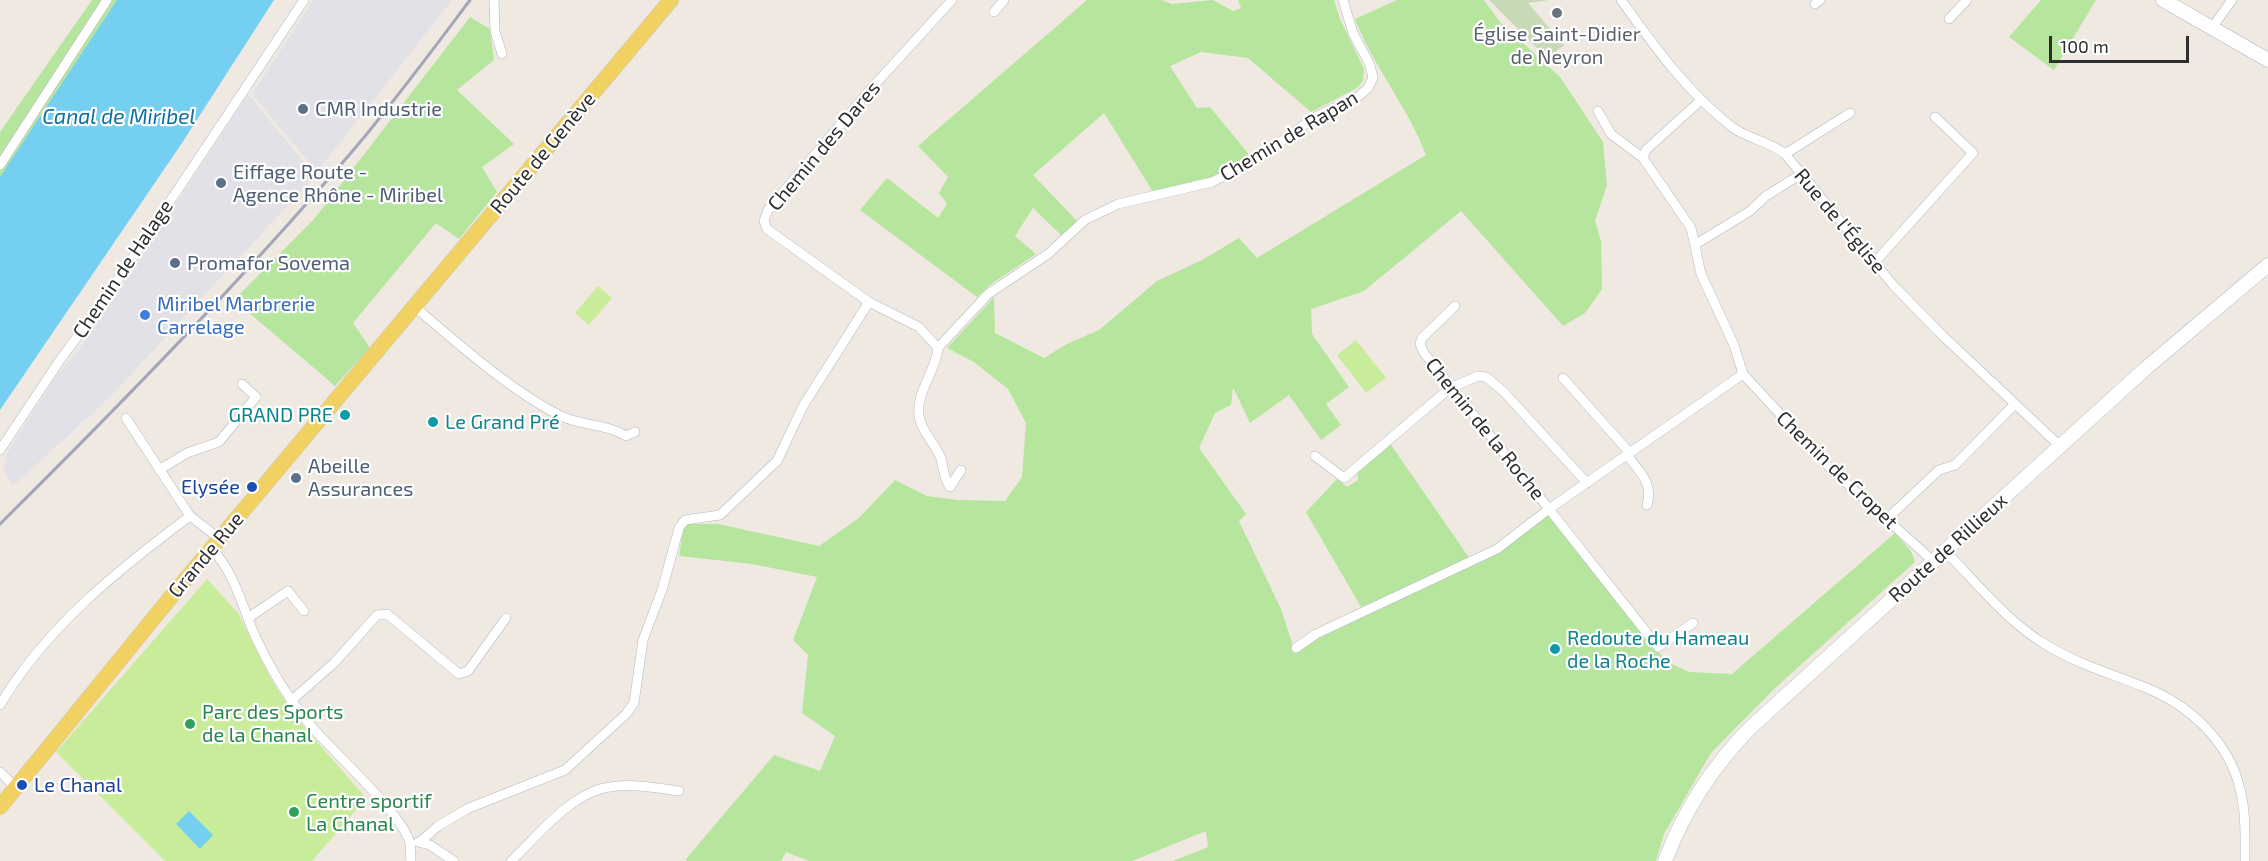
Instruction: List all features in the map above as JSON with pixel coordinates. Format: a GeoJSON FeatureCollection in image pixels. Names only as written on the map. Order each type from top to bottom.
{"type":"FeatureCollection","features":[{"type":"Feature","properties":{"kind":"main road","name":"Route de Genève"},"geometry":{"type":"LineString","coordinates":[[414,306],[671,0]]}},
{"type":"Feature","properties":{"kind":"main road","name":"Grande Rue"},"geometry":{"type":"LineString","coordinates":[[0,807],[14,786],[414,306]]}},
{"type":"Feature","properties":{"kind":"street"},"geometry":{"type":"LineString","coordinates":[[0,165],[107,0]]}},
{"type":"Feature","properties":{"kind":"street","name":"Chemin de Halage"},"geometry":{"type":"LineString","coordinates":[[0,450],[58,363],[113,287],[304,0]]}},
{"type":"Feature","properties":{"kind":"street"},"geometry":{"type":"LineString","coordinates":[[495,0],[495,30],[502,54]]}},
{"type":"Feature","properties":{"kind":"street","name":"Chemin des Dares"},"geometry":{"type":"LineString","coordinates":[[938,348],[919,327],[868,302],[767,229],[764,221],[768,210],[869,91],[952,0]]}},
{"type":"Feature","properties":{"kind":"street"},"geometry":{"type":"LineString","coordinates":[[994,12],[1004,0]]}},
{"type":"Feature","properties":{"kind":"street","name":"Chemin de Rapan"},"geometry":{"type":"LineString","coordinates":[[938,348],[988,294],[1048,254],[1085,220],[1103,210],[1212,182],[1260,157],[1315,117],[1359,96],[1368,88],[1373,78],[1370,65],[1353,33],[1343,0]]}},
{"type":"Feature","properties":{"kind":"street","name":"Rue de l'Église"},"geometry":{"type":"LineString","coordinates":[[1621,0],[1662,56],[1700,101],[1734,129],[1775,146],[1785,154],[1875,262],[1942,336],[2061,447]]}},
{"type":"Feature","properties":{"kind":"street"},"geometry":{"type":"LineString","coordinates":[[1949,19],[1966,0]]}},
{"type":"Feature","properties":{"kind":"street"},"geometry":{"type":"LineString","coordinates":[[2163,0],[2268,60]]}},
{"type":"Feature","properties":{"kind":"street"},"geometry":{"type":"LineString","coordinates":[[2212,28],[2232,0]]}},
{"type":"Feature","properties":{"kind":"street"},"geometry":{"type":"LineString","coordinates":[[1644,158],[1646,150],[1700,101]]}},
{"type":"Feature","properties":{"kind":"street","name":"Chemin de Cropet"},"geometry":{"type":"LineString","coordinates":[[1598,111],[1605,119],[1611,134],[1644,158],[1686,217],[1696,244],[1701,274],[1734,345],[1743,374],[1831,470],[1888,518],[1933,561]]}},
{"type":"Feature","properties":{"kind":"street"},"geometry":{"type":"LineString","coordinates":[[1785,154],[1850,113]]}},
{"type":"Feature","properties":{"kind":"street"},"geometry":{"type":"LineString","coordinates":[[1875,262],[1973,153],[1935,117]]}},
{"type":"Feature","properties":{"kind":"street"},"geometry":{"type":"LineString","coordinates":[[1696,244],[1750,212],[1766,196],[1801,174]]}},
{"type":"Feature","properties":{"kind":"street","name":"Route de Rillieux"},"geometry":{"type":"LineString","coordinates":[[1665,861],[1697,794],[1735,743],[2190,329],[2268,265]]}},
{"type":"Feature","properties":{"kind":"street"},"geometry":{"type":"LineString","coordinates":[[410,842],[421,841],[438,826],[469,808],[565,770],[626,714],[634,703],[643,640],[662,590],[679,528],[685,520],[720,515],[777,461],[803,406],[868,302]]}},
{"type":"Feature","properties":{"kind":"street"},"geometry":{"type":"LineString","coordinates":[[414,306],[456,343],[548,409],[577,422],[618,431],[627,436],[635,432]]}},
{"type":"Feature","properties":{"kind":"street","name":"Chemin de la Roche"},"geometry":{"type":"LineString","coordinates":[[1455,306],[1422,338],[1420,344],[1450,388],[1549,509],[1743,374]]}},
{"type":"Feature","properties":{"kind":"street"},"geometry":{"type":"LineString","coordinates":[[938,348],[937,358],[920,401],[919,416],[942,459],[946,483],[950,487],[961,470]]}},
{"type":"Feature","properties":{"kind":"street"},"geometry":{"type":"LineString","coordinates":[[1315,456],[1344,478],[1450,388],[1470,377],[1486,377],[1504,392],[1587,483]]}},
{"type":"Feature","properties":{"kind":"street"},"geometry":{"type":"LineString","coordinates":[[1563,378],[1629,454],[1647,481],[1650,497],[1647,505]]}},
{"type":"Feature","properties":{"kind":"street"},"geometry":{"type":"LineString","coordinates":[[159,470],[187,453],[219,442],[256,396],[242,384]]}},
{"type":"Feature","properties":{"kind":"street"},"geometry":{"type":"LineString","coordinates":[[1888,518],[1939,470],[1955,465],[2015,404]]}},
{"type":"Feature","properties":{"kind":"street"},"geometry":{"type":"LineString","coordinates":[[126,418],[190,516],[216,544],[228,566],[264,656],[291,701],[316,734],[396,818],[410,842],[411,861]]}},
{"type":"Feature","properties":{"kind":"street"},"geometry":{"type":"LineString","coordinates":[[1296,648],[1316,634],[1497,549],[1549,509],[1658,647],[1693,623]]}},
{"type":"Feature","properties":{"kind":"street"},"geometry":{"type":"LineString","coordinates":[[0,705],[15,679],[98,590],[190,516]]}},
{"type":"Feature","properties":{"kind":"street"},"geometry":{"type":"LineString","coordinates":[[1945,550],[2015,621],[2044,644],[2078,661],[2161,694],[2202,724],[2226,753],[2238,782],[2243,807],[2245,861]]}},
{"type":"Feature","properties":{"kind":"street"},"geometry":{"type":"LineString","coordinates":[[248,618],[288,591],[304,611]]}},
{"type":"Feature","properties":{"kind":"street"},"geometry":{"type":"LineString","coordinates":[[291,701],[334,663],[377,615],[387,614],[459,674],[468,671],[506,618]]}},
{"type":"Feature","properties":{"kind":"street"},"geometry":{"type":"LineString","coordinates":[[0,772],[14,786]]}},
{"type":"Feature","properties":{"kind":"street"},"geometry":{"type":"LineString","coordinates":[[511,861],[572,804],[594,791],[625,785],[679,791]]}},
{"type":"Feature","properties":{"kind":"street"},"geometry":{"type":"LineString","coordinates":[[421,841],[454,861]]}},
{"type":"Feature","properties":{"kind":"shaded area"},"geometry":{"type":"Polygon","coordinates":[[[314,0],[452,0],[317,172],[252,94],[314,0]]]}},
{"type":"Feature","properties":{"kind":"shaded area"},"geometry":{"type":"Polygon","coordinates":[[[248,94],[315,176],[110,397],[13,486],[4,470],[6,456],[11,446],[57,375],[77,352],[128,277],[248,94]]]}},
{"type":"Feature","properties":{"kind":"green space"},"geometry":{"type":"Polygon","coordinates":[[[92,0],[125,0],[0,182],[0,132],[92,0]]]}},
{"type":"Feature","properties":{"kind":"green space"},"geometry":{"type":"Polygon","coordinates":[[[1087,0],[1161,0],[1172,4],[1213,0],[1233,11],[1241,8],[1238,0],[1334,0],[1340,19],[1364,69],[1363,81],[1357,88],[1311,112],[1248,58],[1201,52],[1170,66],[1197,108],[1210,107],[1251,157],[1209,180],[1155,195],[1104,113],[1033,175],[1078,222],[1063,237],[1033,208],[1015,236],[1036,254],[991,284],[977,297],[860,210],[887,178],[938,218],[947,204],[939,193],[948,177],[918,146],[1087,0]]]}},
{"type":"Feature","properties":{"kind":"green space"},"geometry":{"type":"Polygon","coordinates":[[[1397,0],[1484,0],[1500,22],[1560,77],[1603,142],[1607,185],[1595,221],[1601,241],[1602,289],[1585,313],[1563,326],[1461,211],[1364,291],[1311,309],[1312,334],[1349,387],[1326,404],[1341,425],[1321,440],[1289,395],[1250,423],[1233,387],[1231,405],[1215,413],[1199,448],[1246,514],[1239,521],[1281,609],[1293,646],[1303,646],[1473,563],[1548,514],[1666,661],[1689,672],[1732,674],[1895,533],[1911,551],[1915,562],[1774,689],[1711,753],[1664,834],[1656,861],[1173,861],[1208,847],[1206,831],[1132,861],[809,861],[786,852],[781,861],[687,861],[686,859],[774,755],[820,771],[835,736],[802,713],[808,655],[793,640],[817,577],[752,564],[679,556],[684,524],[718,524],[819,546],[859,518],[895,480],[927,496],[957,500],[1005,501],[1022,477],[1026,423],[1008,389],[974,362],[947,348],[994,297],[995,333],[1044,358],[1067,344],[1099,330],[1157,281],[1202,260],[1239,238],[1257,258],[1426,155],[1419,137],[1371,53],[1355,19],[1397,0]]]}},
{"type":"Feature","properties":{"kind":"green space"},"geometry":{"type":"Polygon","coordinates":[[[1489,0],[1549,0],[1528,3],[1564,45],[1547,58],[1489,0]]]}},
{"type":"Feature","properties":{"kind":"green space"},"geometry":{"type":"Polygon","coordinates":[[[2041,0],[2096,0],[2054,70],[2009,37],[2041,0]]]}},
{"type":"Feature","properties":{"kind":"green space"},"geometry":{"type":"Polygon","coordinates":[[[470,17],[490,29],[494,60],[457,90],[514,144],[482,167],[497,192],[459,239],[436,223],[353,323],[370,348],[335,386],[234,300],[315,218],[470,17]]]}},
{"type":"Feature","properties":{"kind":"green space"},"geometry":{"type":"Polygon","coordinates":[[[598,286],[612,298],[589,325],[575,313],[598,286]]]}},
{"type":"Feature","properties":{"kind":"green space"},"geometry":{"type":"Polygon","coordinates":[[[1356,340],[1386,378],[1366,393],[1337,355],[1356,340]]]}},
{"type":"Feature","properties":{"kind":"green space"},"geometry":{"type":"Polygon","coordinates":[[[1389,442],[1470,559],[1361,607],[1306,512],[1337,479],[1347,487],[1358,480],[1357,469],[1389,442]]]}},
{"type":"Feature","properties":{"kind":"green space","name":"Parc des Sports de la Chanal"},"geometry":{"type":"Polygon","coordinates":[[[207,579],[238,613],[270,677],[292,713],[366,798],[312,861],[165,861],[56,752],[207,579]]]}},
{"type":"Feature","properties":{"kind":"water","name":"Canal de Miribel"},"geometry":{"type":"Polygon","coordinates":[[[117,0],[274,0],[180,146],[0,410],[0,177],[117,0]]]}},
{"type":"Feature","properties":{"kind":"water"},"geometry":{"type":"Polygon","coordinates":[[[189,811],[213,835],[200,849],[176,824],[189,811]]]}},
{"type":"Feature","properties":{"kind":"railway"},"geometry":{"type":"LineString","coordinates":[[0,524],[179,342],[266,249],[381,117],[470,0]]}},
{"type":"Feature","properties":{"kind":"place","name":"Église Saint-Didier de Neyron"},"geometry":{"type":"Point","coordinates":[1557,13]}},
{"type":"Feature","properties":{"kind":"place","name":"CMR Industrie"},"geometry":{"type":"Point","coordinates":[303,109]}},
{"type":"Feature","properties":{"kind":"place","name":"Eiffage Route - Agence Rhône - Miribel"},"geometry":{"type":"Point","coordinates":[221,183]}},
{"type":"Feature","properties":{"kind":"place","name":"Promafor Sovema"},"geometry":{"type":"Point","coordinates":[175,263]}},
{"type":"Feature","properties":{"kind":"place","name":"Miribel Marbrerie Carrelage"},"geometry":{"type":"Point","coordinates":[145,315]}},
{"type":"Feature","properties":{"kind":"place","name":"GRAND PRE"},"geometry":{"type":"Point","coordinates":[345,415]}},
{"type":"Feature","properties":{"kind":"place","name":"Le Grand Pré"},"geometry":{"type":"Point","coordinates":[433,422]}},
{"type":"Feature","properties":{"kind":"place","name":"Abeille Assurances"},"geometry":{"type":"Point","coordinates":[296,478]}},
{"type":"Feature","properties":{"kind":"place","name":"Elysée"},"geometry":{"type":"Point","coordinates":[252,487]}},
{"type":"Feature","properties":{"kind":"place","name":"Redoute du Hameau de la Roche"},"geometry":{"type":"Point","coordinates":[1555,649]}},
{"type":"Feature","properties":{"kind":"place","name":"Parc des Sports de la Chanal"},"geometry":{"type":"Point","coordinates":[190,724]}},
{"type":"Feature","properties":{"kind":"place","name":"Le Chanal"},"geometry":{"type":"Point","coordinates":[22,785]}},
{"type":"Feature","properties":{"kind":"place","name":"Centre sportif La Chanal"},"geometry":{"type":"Point","coordinates":[294,812]}}]}
